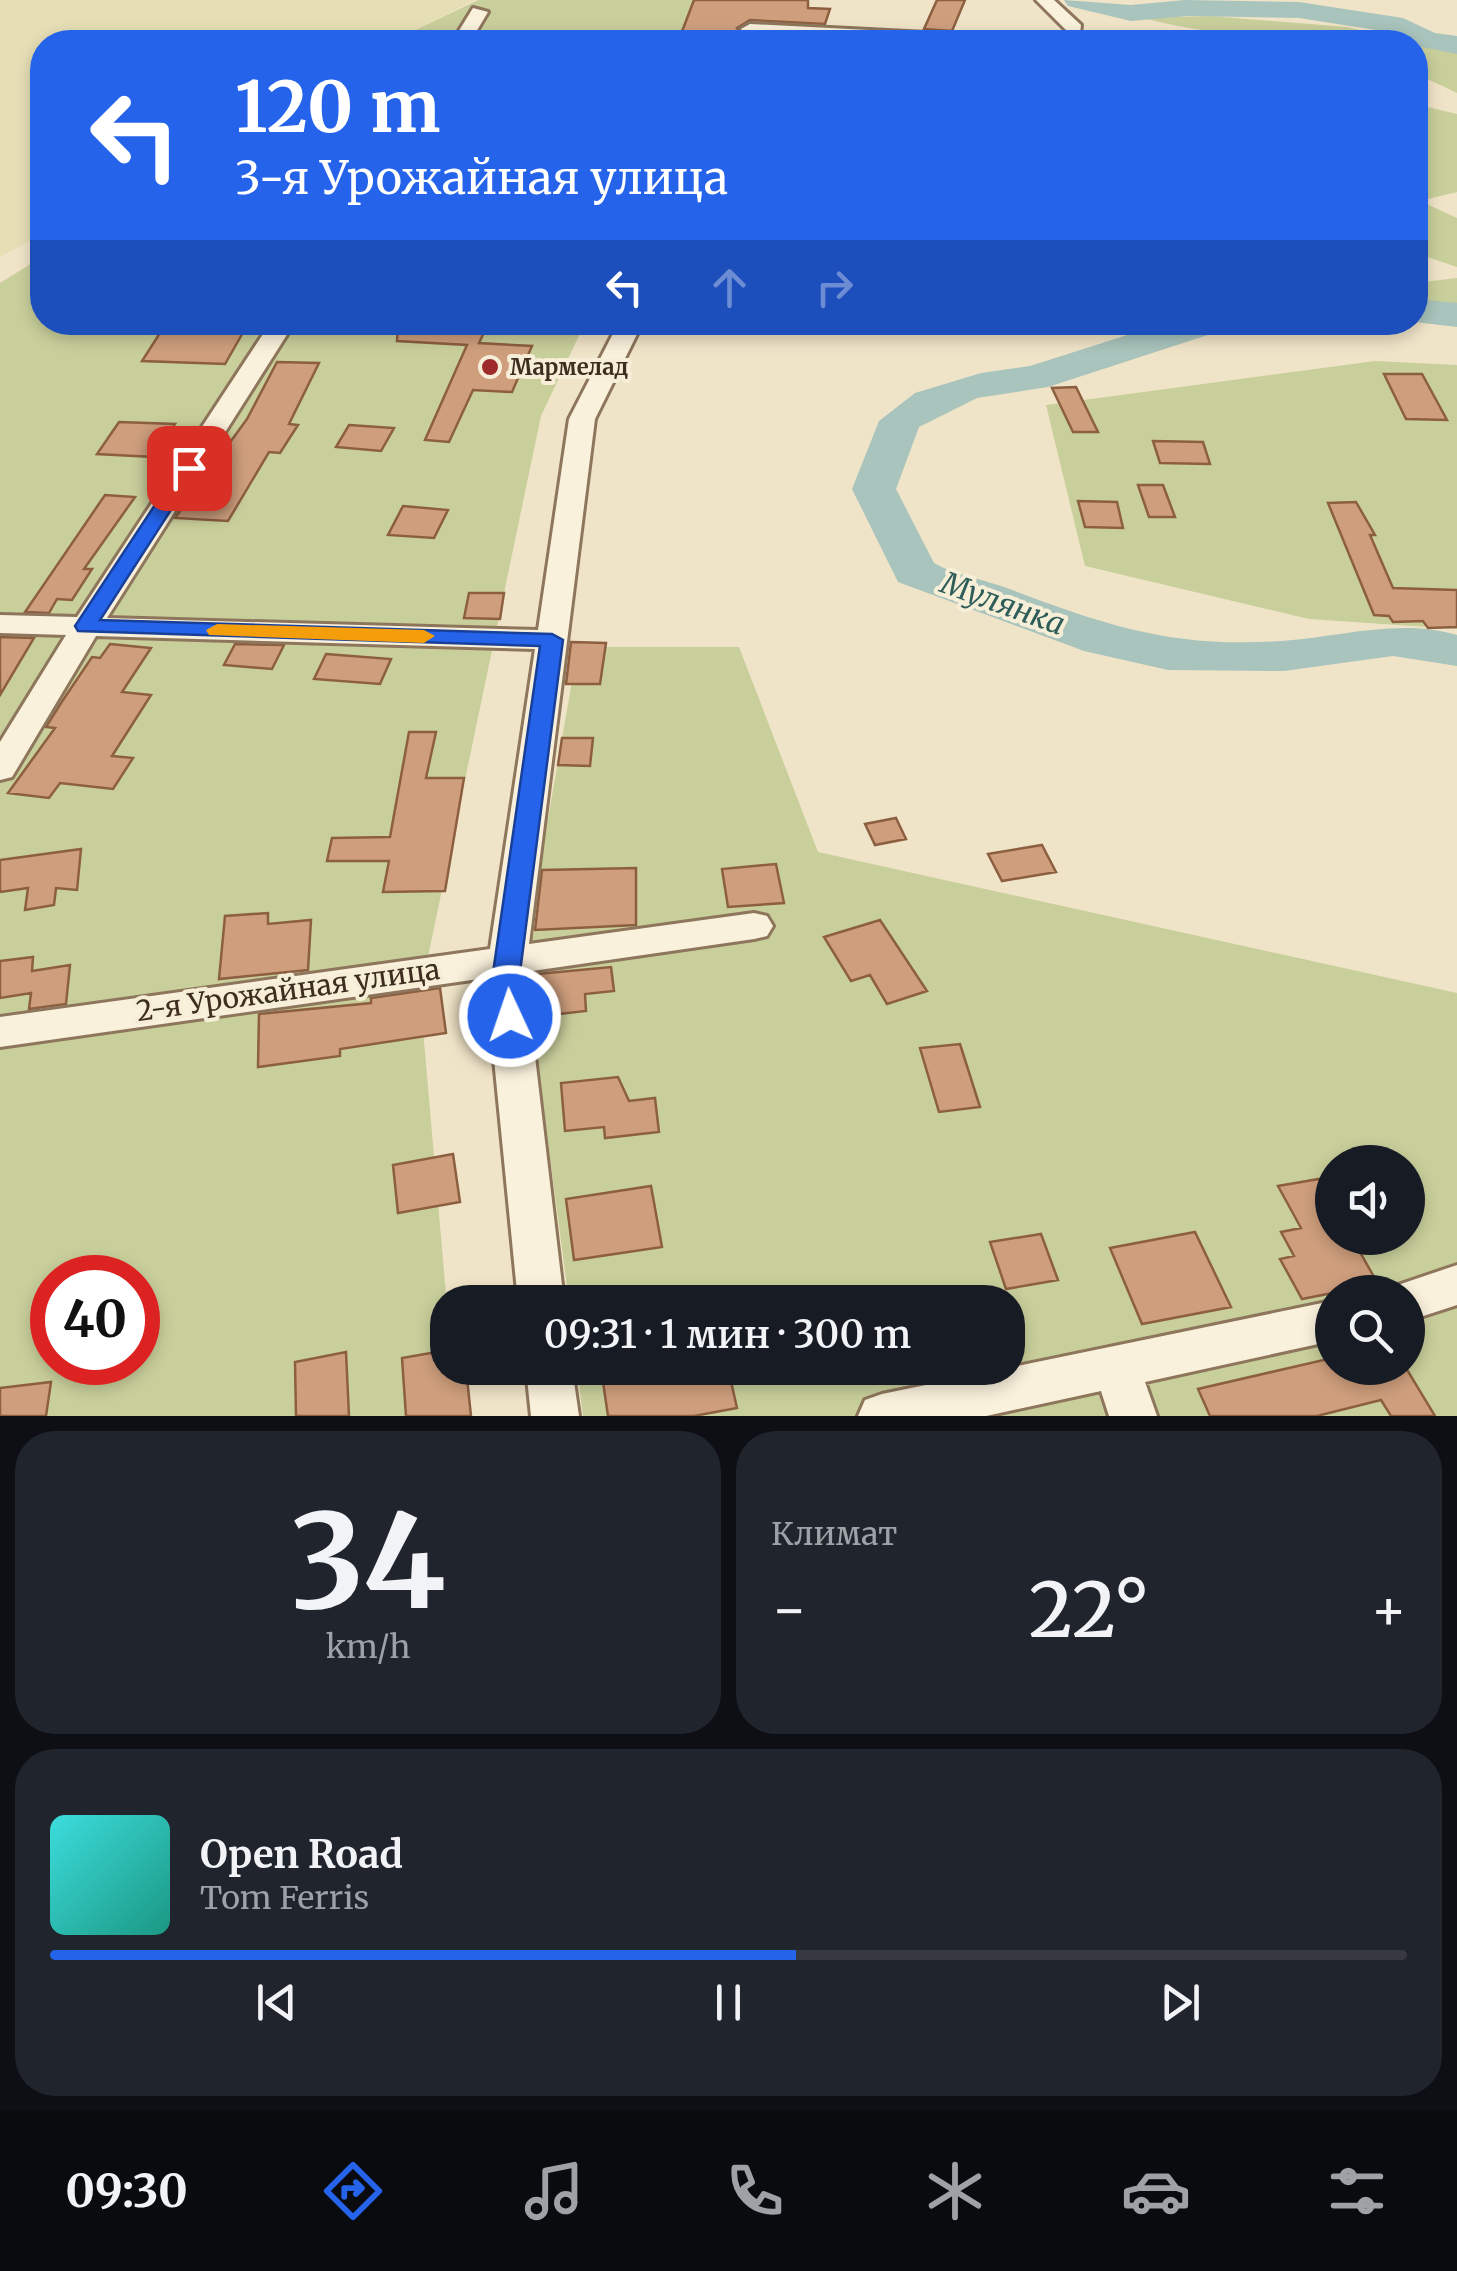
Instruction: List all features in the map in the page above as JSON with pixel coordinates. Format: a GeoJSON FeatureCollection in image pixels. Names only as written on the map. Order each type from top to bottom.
{"type":"FeatureCollection","features":[{"type":"Feature","properties":{"kind":"street"},"geometry":{"type":"LineString","coordinates":[[1044,0],[1076,30]]}},
{"type":"Feature","properties":{"kind":"street"},"geometry":{"type":"LineString","coordinates":[[468,30],[479,12]]}},
{"type":"Feature","properties":{"kind":"street"},"geometry":{"type":"LineString","coordinates":[[750,28],[786,30]]}},
{"type":"Feature","properties":{"kind":"street"},"geometry":{"type":"LineString","coordinates":[[0,769],[86,626],[275,335]]}},
{"type":"Feature","properties":{"kind":"street"},"geometry":{"type":"LineString","coordinates":[[539,1285],[506,980],[582,419],[624,335]]}},
{"type":"Feature","properties":{"kind":"street"},"geometry":{"type":"LineString","coordinates":[[0,624],[552,640]]}},
{"type":"Feature","properties":{"kind":"street","name":"2-я Урожайная улица"},"geometry":{"type":"LineString","coordinates":[[0,1032],[754,926]]}},
{"type":"Feature","properties":{"kind":"street"},"geometry":{"type":"LineString","coordinates":[[1425,1296],[1457,1285]]}},
{"type":"Feature","properties":{"kind":"street"},"geometry":{"type":"LineString","coordinates":[[882,1416],[1315,1324]]}},
{"type":"Feature","properties":{"kind":"street"},"geometry":{"type":"LineString","coordinates":[[1116,1366],[1133,1416]]}},
{"type":"Feature","properties":{"kind":"street"},"geometry":{"type":"LineString","coordinates":[[550,1385],[555,1416]]}},
{"type":"Feature","properties":{"kind":"shaded area"},"geometry":{"type":"Polygon","coordinates":[[[0,0],[474,0],[418,30],[30,30],[30,241],[0,257],[0,0]]]}},
{"type":"Feature","properties":{"kind":"green space"},"geometry":{"type":"Polygon","coordinates":[[[478,0],[713,0],[703,30],[416,30],[478,0]]]}},
{"type":"Feature","properties":{"kind":"green space"},"geometry":{"type":"Polygon","coordinates":[[[1210,16],[1360,30],[1203,30],[1142,18],[1210,16]]]}},
{"type":"Feature","properties":{"kind":"green space"},"geometry":{"type":"Polygon","coordinates":[[[1428,46],[1457,52],[1457,93],[1428,79],[1428,46]]]}},
{"type":"Feature","properties":{"kind":"green space"},"geometry":{"type":"Polygon","coordinates":[[[1428,107],[1457,114],[1457,192],[1428,199],[1428,107]]]}},
{"type":"Feature","properties":{"kind":"green space"},"geometry":{"type":"Polygon","coordinates":[[[1428,205],[1457,218],[1457,267],[1428,257],[1428,205]]]}},
{"type":"Feature","properties":{"kind":"green space"},"geometry":{"type":"Polygon","coordinates":[[[30,264],[30,335],[579,335],[541,416],[420,995],[445,1285],[430,1285],[430,1385],[454,1385],[457,1416],[0,1416],[0,283],[30,264]]]}},
{"type":"Feature","properties":{"kind":"green space"},"geometry":{"type":"Polygon","coordinates":[[[1457,278],[1457,309],[1428,308],[1428,281],[1457,278]]]}},
{"type":"Feature","properties":{"kind":"green space"},"geometry":{"type":"Polygon","coordinates":[[[1375,361],[1457,365],[1457,629],[1309,619],[1085,566],[1046,405],[1375,361]]]}},
{"type":"Feature","properties":{"kind":"green space"},"geometry":{"type":"Polygon","coordinates":[[[578,647],[739,647],[818,852],[1457,993],[1457,1416],[583,1416],[579,1385],[1025,1385],[1025,1285],[567,1285],[524,960],[535,930],[539,870],[578,647]]]}},
{"type":"Feature","properties":{"kind":"building"},"geometry":{"type":"Polygon","coordinates":[[[694,0],[808,0],[808,8],[830,9],[825,24],[750,20],[739,30],[683,30],[694,0]]]}},
{"type":"Feature","properties":{"kind":"building"},"geometry":{"type":"Polygon","coordinates":[[[937,0],[965,0],[952,30],[924,29],[937,0]]]}},
{"type":"Feature","properties":{"kind":"building"},"geometry":{"type":"Polygon","coordinates":[[[159,335],[242,335],[225,364],[142,361],[159,335]]]}},
{"type":"Feature","properties":{"kind":"building","name":"Мармелад"},"geometry":{"type":"Polygon","coordinates":[[[397,335],[483,335],[479,343],[532,346],[512,392],[473,390],[449,442],[425,440],[467,345],[397,341],[397,335]]]}},
{"type":"Feature","properties":{"kind":"building"},"geometry":{"type":"Polygon","coordinates":[[[277,362],[319,363],[289,424],[298,425],[280,453],[269,452],[228,521],[175,518],[247,419],[277,362]]]}},
{"type":"Feature","properties":{"kind":"building"},"geometry":{"type":"Polygon","coordinates":[[[1384,374],[1422,374],[1447,420],[1406,419],[1384,374]]]}},
{"type":"Feature","properties":{"kind":"building"},"geometry":{"type":"Polygon","coordinates":[[[1076,387],[1098,432],[1073,432],[1052,388],[1076,387]]]}},
{"type":"Feature","properties":{"kind":"building"},"geometry":{"type":"Polygon","coordinates":[[[119,422],[175,424],[154,457],[97,454],[119,422]]]}},
{"type":"Feature","properties":{"kind":"building"},"geometry":{"type":"Polygon","coordinates":[[[349,425],[394,428],[381,451],[336,447],[349,425]]]}},
{"type":"Feature","properties":{"kind":"building"},"geometry":{"type":"Polygon","coordinates":[[[1153,441],[1203,442],[1210,464],[1160,463],[1153,441]]]}},
{"type":"Feature","properties":{"kind":"building"},"geometry":{"type":"Polygon","coordinates":[[[1138,485],[1163,485],[1175,517],[1149,517],[1138,485]]]}},
{"type":"Feature","properties":{"kind":"building"},"geometry":{"type":"Polygon","coordinates":[[[105,495],[135,497],[84,569],[92,569],[72,600],[57,599],[49,613],[25,612],[105,495]]]}},
{"type":"Feature","properties":{"kind":"building"},"geometry":{"type":"Polygon","coordinates":[[[1078,501],[1117,502],[1123,528],[1085,527],[1078,501]]]}},
{"type":"Feature","properties":{"kind":"building"},"geometry":{"type":"Polygon","coordinates":[[[1356,502],[1375,535],[1370,535],[1393,588],[1457,590],[1457,627],[1428,628],[1423,621],[1393,622],[1389,616],[1374,615],[1328,503],[1356,502]]]}},
{"type":"Feature","properties":{"kind":"building"},"geometry":{"type":"Polygon","coordinates":[[[403,506],[448,510],[434,538],[388,535],[403,506]]]}},
{"type":"Feature","properties":{"kind":"building"},"geometry":{"type":"Polygon","coordinates":[[[469,593],[504,593],[500,619],[464,618],[469,593]]]}},
{"type":"Feature","properties":{"kind":"building"},"geometry":{"type":"Polygon","coordinates":[[[0,637],[34,638],[0,695],[0,637]]]}},
{"type":"Feature","properties":{"kind":"building"},"geometry":{"type":"Polygon","coordinates":[[[571,642],[606,643],[600,684],[566,684],[571,642]]]}},
{"type":"Feature","properties":{"kind":"building"},"geometry":{"type":"Polygon","coordinates":[[[110,644],[151,648],[122,692],[151,695],[112,756],[133,758],[113,789],[60,783],[49,798],[8,793],[55,728],[46,727],[92,657],[100,658],[110,644]]]}},
{"type":"Feature","properties":{"kind":"building"},"geometry":{"type":"Polygon","coordinates":[[[235,644],[284,645],[272,669],[224,665],[235,644]]]}},
{"type":"Feature","properties":{"kind":"building"},"geometry":{"type":"Polygon","coordinates":[[[326,654],[391,659],[380,684],[314,679],[326,654]]]}},
{"type":"Feature","properties":{"kind":"building"},"geometry":{"type":"Polygon","coordinates":[[[409,732],[436,732],[426,778],[464,778],[445,891],[383,892],[389,861],[327,861],[332,838],[390,837],[409,732]]]}},
{"type":"Feature","properties":{"kind":"building"},"geometry":{"type":"Polygon","coordinates":[[[562,738],[593,738],[590,766],[558,765],[562,738]]]}},
{"type":"Feature","properties":{"kind":"building"},"geometry":{"type":"Polygon","coordinates":[[[896,818],[906,839],[875,845],[865,824],[896,818]]]}},
{"type":"Feature","properties":{"kind":"building"},"geometry":{"type":"Polygon","coordinates":[[[1042,845],[1056,872],[1002,881],[988,854],[1042,845]]]}},
{"type":"Feature","properties":{"kind":"building"},"geometry":{"type":"Polygon","coordinates":[[[81,849],[77,890],[56,888],[54,905],[25,910],[28,888],[0,892],[0,860],[81,849]]]}},
{"type":"Feature","properties":{"kind":"building"},"geometry":{"type":"Polygon","coordinates":[[[776,864],[784,903],[728,907],[722,869],[776,864]]]}},
{"type":"Feature","properties":{"kind":"building"},"geometry":{"type":"Polygon","coordinates":[[[636,868],[636,925],[535,930],[542,870],[636,868]]]}},
{"type":"Feature","properties":{"kind":"building"},"geometry":{"type":"Polygon","coordinates":[[[268,913],[268,924],[311,920],[308,970],[219,979],[225,916],[268,913]]]}},
{"type":"Feature","properties":{"kind":"building"},"geometry":{"type":"Polygon","coordinates":[[[880,920],[927,991],[887,1004],[870,975],[851,981],[824,937],[880,920]]]}},
{"type":"Feature","properties":{"kind":"building"},"geometry":{"type":"Polygon","coordinates":[[[33,957],[32,971],[70,965],[66,1004],[29,1009],[31,993],[0,998],[0,961],[33,957]]]}},
{"type":"Feature","properties":{"kind":"building"},"geometry":{"type":"Polygon","coordinates":[[[611,967],[614,991],[585,994],[586,1011],[541,1016],[538,974],[611,967]]]}},
{"type":"Feature","properties":{"kind":"building"},"geometry":{"type":"Polygon","coordinates":[[[440,988],[446,1033],[340,1049],[340,1056],[258,1067],[259,1014],[371,1003],[371,998],[440,988]]]}},
{"type":"Feature","properties":{"kind":"building"},"geometry":{"type":"Polygon","coordinates":[[[960,1044],[980,1107],[939,1112],[920,1048],[960,1044]]]}},
{"type":"Feature","properties":{"kind":"building"},"geometry":{"type":"Polygon","coordinates":[[[618,1077],[629,1101],[655,1098],[659,1132],[605,1138],[604,1127],[565,1131],[561,1083],[618,1077]]]}},
{"type":"Feature","properties":{"kind":"building"},"geometry":{"type":"Polygon","coordinates":[[[453,1154],[460,1202],[398,1213],[393,1165],[453,1154]]]}},
{"type":"Feature","properties":{"kind":"building"},"geometry":{"type":"Polygon","coordinates":[[[1315,1180],[1315,1255],[1362,1255],[1373,1275],[1315,1275],[1315,1296],[1302,1299],[1280,1259],[1294,1256],[1281,1232],[1301,1228],[1278,1186],[1315,1180]]]}},
{"type":"Feature","properties":{"kind":"building"},"geometry":{"type":"Polygon","coordinates":[[[651,1186],[662,1247],[574,1260],[566,1199],[651,1186]]]}},
{"type":"Feature","properties":{"kind":"building"},"geometry":{"type":"Polygon","coordinates":[[[1195,1232],[1231,1307],[1142,1324],[1110,1248],[1195,1232]]]}},
{"type":"Feature","properties":{"kind":"building"},"geometry":{"type":"Polygon","coordinates":[[[1041,1234],[1058,1280],[1005,1285],[990,1242],[1041,1234]]]}},
{"type":"Feature","properties":{"kind":"building"},"geometry":{"type":"Polygon","coordinates":[[[346,1352],[349,1416],[296,1416],[295,1362],[346,1352]]]}},
{"type":"Feature","properties":{"kind":"building"},"geometry":{"type":"Polygon","coordinates":[[[430,1353],[430,1385],[468,1385],[471,1416],[406,1416],[402,1358],[430,1353]]]}},
{"type":"Feature","properties":{"kind":"building"},"geometry":{"type":"Polygon","coordinates":[[[1315,1362],[1315,1385],[1416,1385],[1435,1416],[1391,1416],[1381,1400],[1317,1416],[1210,1416],[1198,1389],[1315,1362]]]}},
{"type":"Feature","properties":{"kind":"building"},"geometry":{"type":"Polygon","coordinates":[[[51,1385],[46,1416],[0,1416],[0,1388],[51,1385]]]}},
{"type":"Feature","properties":{"kind":"building"},"geometry":{"type":"Polygon","coordinates":[[[603,1385],[732,1385],[737,1408],[694,1416],[608,1416],[603,1385]]]}},
{"type":"Feature","properties":{"kind":"waterway","name":"Мулянка"},"geometry":{"type":"LineString","coordinates":[[1078,0],[1131,13],[1189,8],[1299,10],[1410,30]]}},
{"type":"Feature","properties":{"kind":"waterway","name":"Мулянка"},"geometry":{"type":"LineString","coordinates":[[1428,40],[1457,45]]}},
{"type":"Feature","properties":{"kind":"waterway","name":"Мулянка"},"geometry":{"type":"LineString","coordinates":[[1428,312],[1457,315]]}},
{"type":"Feature","properties":{"kind":"waterway","name":"Мулянка"},"geometry":{"type":"LineString","coordinates":[[1168,335],[1034,378],[963,389],[930,402],[900,421],[874,489],[915,572],[1068,630],[1168,654],[1284,656],[1393,641],[1436,644],[1457,651]]}},
{"type":"Feature","properties":{"kind":"slow traffic"},"geometry":{"type":"LineString","coordinates":[[217,630],[424,636]]}},
{"type":"Feature","properties":{"kind":"place","name":"Мармелад"},"geometry":{"type":"Point","coordinates":[490,367]}},
{"type":"Feature","properties":{"kind":"route"},"geometry":{"type":"LineString","coordinates":[[189,468],[86,626],[552,640],[506,980],[510,1016]]}}]}
